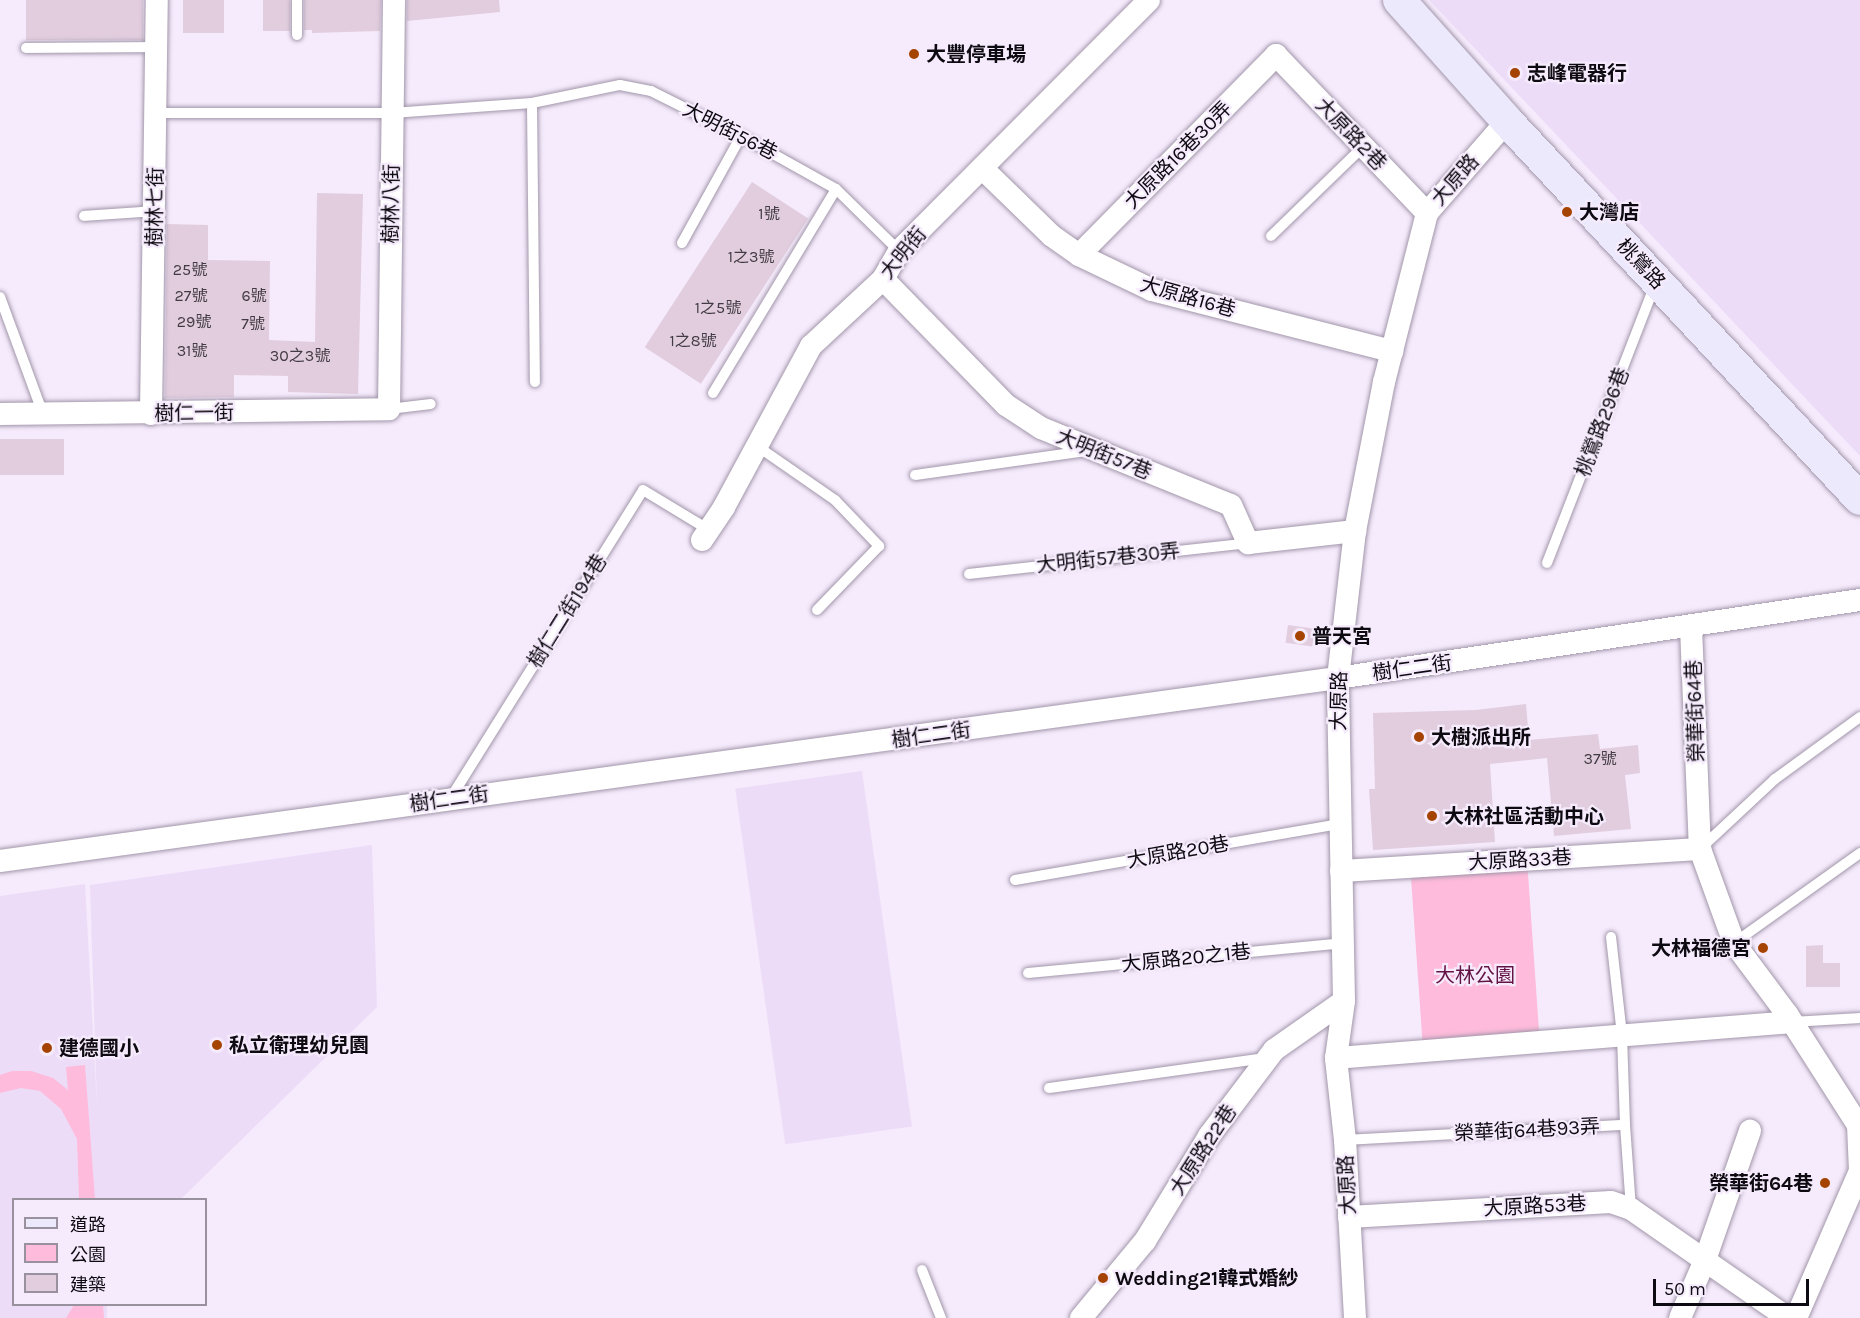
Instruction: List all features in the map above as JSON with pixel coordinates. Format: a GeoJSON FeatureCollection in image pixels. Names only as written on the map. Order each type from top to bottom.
{"type":"FeatureCollection","features":[{"type":"Feature","properties":{"kind":"main road","name":"桃鶯路"},"geometry":{"type":"LineString","coordinates":[[1399,0],[1507,121],[1860,499]]}},
{"type":"Feature","properties":{"kind":"street","name":"樹林七街"},"geometry":{"type":"LineString","coordinates":[[151,414],[157,0]]}},
{"type":"Feature","properties":{"kind":"street","name":"樹林八街"},"geometry":{"type":"LineString","coordinates":[[389,409],[394,0]]}},
{"type":"Feature","properties":{"kind":"street","name":"大明街"},"geometry":{"type":"LineString","coordinates":[[706,535],[811,346],[883,279],[899,251],[1149,0]]}},
{"type":"Feature","properties":{"kind":"street","name":"大原路2巷"},"geometry":{"type":"LineString","coordinates":[[1276,55],[1427,213]]}},
{"type":"Feature","properties":{"kind":"street","name":"大原路16巷30弄"},"geometry":{"type":"LineString","coordinates":[[1079,255],[1276,55]]}},
{"type":"Feature","properties":{"kind":"street","name":"大原路"},"geometry":{"type":"LineString","coordinates":[[1355,1318],[1345,1140],[1336,1058],[1344,1001],[1338,678],[1355,531],[1392,351],[1427,213],[1507,121]]}},
{"type":"Feature","properties":{"kind":"street","name":"大原路16巷"},"geometry":{"type":"LineString","coordinates":[[983,169],[1052,236],[1079,255],[1152,290],[1392,351]]}},
{"type":"Feature","properties":{"kind":"street","name":"大明街57巷"},"geometry":{"type":"LineString","coordinates":[[883,279],[1006,405],[1041,428],[1232,505],[1248,543]]}},
{"type":"Feature","properties":{"kind":"street","name":"樹仁一街"},"geometry":{"type":"LineString","coordinates":[[0,414],[151,414],[389,409]]}},
{"type":"Feature","properties":{"kind":"street"},"geometry":{"type":"LineString","coordinates":[[1248,543],[1355,531]]}},
{"type":"Feature","properties":{"kind":"street","name":"樹仁二街"},"geometry":{"type":"LineString","coordinates":[[0,861],[1338,678],[1860,600]]}},
{"type":"Feature","properties":{"kind":"street","name":"榮華街64巷"},"geometry":{"type":"LineString","coordinates":[[1691,627],[1700,849],[1734,943],[1792,1022],[1858,1125],[1860,1171],[1796,1318]]}},
{"type":"Feature","properties":{"kind":"street","name":"大原路33巷"},"geometry":{"type":"LineString","coordinates":[[1341,870],[1700,849]]}},
{"type":"Feature","properties":{"kind":"street","name":"大原路22巷"},"geometry":{"type":"LineString","coordinates":[[1081,1318],[1145,1241],[1209,1136],[1274,1050],[1344,1001]]}},
{"type":"Feature","properties":{"kind":"street"},"geometry":{"type":"LineString","coordinates":[[1336,1058],[1792,1022]]}},
{"type":"Feature","properties":{"kind":"street"},"geometry":{"type":"LineString","coordinates":[[1680,1318],[1705,1260],[1750,1131]]}},
{"type":"Feature","properties":{"kind":"street","name":"大原路53巷"},"geometry":{"type":"LineString","coordinates":[[1349,1216],[1611,1202],[1631,1209],[1788,1318]]}},
{"type":"Feature","properties":{"kind":"lane"},"geometry":{"type":"LineString","coordinates":[[297,0],[297,35]]}},
{"type":"Feature","properties":{"kind":"lane"},"geometry":{"type":"LineString","coordinates":[[26,48],[157,46]]}},
{"type":"Feature","properties":{"kind":"lane","name":"大明街56巷"},"geometry":{"type":"LineString","coordinates":[[157,113],[392,113],[532,103],[620,85],[651,91],[741,136],[836,189],[899,251]]}},
{"type":"Feature","properties":{"kind":"lane"},"geometry":{"type":"LineString","coordinates":[[532,103],[535,382]]}},
{"type":"Feature","properties":{"kind":"lane"},"geometry":{"type":"LineString","coordinates":[[682,243],[741,136]]}},
{"type":"Feature","properties":{"kind":"lane"},"geometry":{"type":"LineString","coordinates":[[1271,236],[1363,147]]}},
{"type":"Feature","properties":{"kind":"lane"},"geometry":{"type":"LineString","coordinates":[[713,393],[836,189]]}},
{"type":"Feature","properties":{"kind":"lane"},"geometry":{"type":"LineString","coordinates":[[84,216],[155,211]]}},
{"type":"Feature","properties":{"kind":"lane","name":"桃鶯路296巷"},"geometry":{"type":"LineString","coordinates":[[1547,563],[1656,281]]}},
{"type":"Feature","properties":{"kind":"lane"},"geometry":{"type":"LineString","coordinates":[[0,297],[43,414]]}},
{"type":"Feature","properties":{"kind":"lane"},"geometry":{"type":"LineString","coordinates":[[389,409],[431,404]]}},
{"type":"Feature","properties":{"kind":"lane"},"geometry":{"type":"LineString","coordinates":[[757,446],[835,500],[879,546],[817,610]]}},
{"type":"Feature","properties":{"kind":"lane"},"geometry":{"type":"LineString","coordinates":[[915,475],[1095,450]]}},
{"type":"Feature","properties":{"kind":"lane","name":"樹仁二街194巷"},"geometry":{"type":"LineString","coordinates":[[450,799],[643,490],[706,535]]}},
{"type":"Feature","properties":{"kind":"lane","name":"大明街57巷30弄"},"geometry":{"type":"LineString","coordinates":[[969,574],[1248,543]]}},
{"type":"Feature","properties":{"kind":"lane"},"geometry":{"type":"LineString","coordinates":[[1700,849],[1775,779],[1860,717]]}},
{"type":"Feature","properties":{"kind":"lane","name":"大原路20巷"},"geometry":{"type":"LineString","coordinates":[[1015,880],[1340,824]]}},
{"type":"Feature","properties":{"kind":"lane"},"geometry":{"type":"LineString","coordinates":[[1734,943],[1860,853]]}},
{"type":"Feature","properties":{"kind":"lane"},"geometry":{"type":"LineString","coordinates":[[1611,937],[1622,1035],[1625,1125]]}},
{"type":"Feature","properties":{"kind":"lane","name":"大原路20之1巷"},"geometry":{"type":"LineString","coordinates":[[1029,973],[1343,943]]}},
{"type":"Feature","properties":{"kind":"lane"},"geometry":{"type":"LineString","coordinates":[[1792,1022],[1860,1017]]}},
{"type":"Feature","properties":{"kind":"lane"},"geometry":{"type":"LineString","coordinates":[[1049,1088],[1268,1058]]}},
{"type":"Feature","properties":{"kind":"lane","name":"榮華街64巷93弄"},"geometry":{"type":"LineString","coordinates":[[1345,1140],[1625,1125],[1631,1209]]}},
{"type":"Feature","properties":{"kind":"lane"},"geometry":{"type":"LineString","coordinates":[[922,1270],[941,1318]]}},
{"type":"Feature","properties":{"kind":"shaded area"},"geometry":{"type":"Polygon","coordinates":[[[1429,0],[1860,0],[1860,456],[1429,0]]]}},
{"type":"Feature","properties":{"kind":"shaded area"},"geometry":{"type":"Polygon","coordinates":[[[862,771],[912,1127],[785,1144],[735,789],[862,771]]]}},
{"type":"Feature","properties":{"kind":"shaded area","name":"私立衛理幼兒園"},"geometry":{"type":"Polygon","coordinates":[[[372,845],[377,1007],[182,1198],[12,1198],[12,1306],[107,1306],[107,1318],[0,1318],[0,896],[85,884],[97,1106],[90,885],[372,845]]]}},
{"type":"Feature","properties":{"kind":"green space","name":"大林公園"},"geometry":{"type":"Polygon","coordinates":[[[1527,859],[1539,1036],[1423,1044],[1410,867],[1527,859]]]}},
{"type":"Feature","properties":{"kind":"green space"},"geometry":{"type":"Polygon","coordinates":[[[85,1065],[95,1198],[79,1198],[77,1139],[61,1109],[40,1091],[21,1088],[0,1093],[0,1075],[12,1071],[31,1071],[53,1078],[68,1090],[66,1067],[85,1065]]]}},
{"type":"Feature","properties":{"kind":"green space"},"geometry":{"type":"Polygon","coordinates":[[[73,1306],[103,1306],[104,1318],[66,1318],[73,1306]]]}},
{"type":"Feature","properties":{"kind":"building"},"geometry":{"type":"Polygon","coordinates":[[[26,0],[143,0],[143,40],[26,40],[26,0]]]}},
{"type":"Feature","properties":{"kind":"building"},"geometry":{"type":"Polygon","coordinates":[[[183,0],[224,0],[224,33],[183,33],[183,0]]]}},
{"type":"Feature","properties":{"kind":"building"},"geometry":{"type":"Polygon","coordinates":[[[263,0],[290,0],[290,31],[263,31],[263,0]]]}},
{"type":"Feature","properties":{"kind":"building"},"geometry":{"type":"Polygon","coordinates":[[[304,0],[381,0],[380,31],[312,33],[312,30],[304,30],[304,0]]]}},
{"type":"Feature","properties":{"kind":"building"},"geometry":{"type":"Polygon","coordinates":[[[407,0],[499,0],[500,12],[407,21],[407,0]]]}},
{"type":"Feature","properties":{"kind":"building"},"geometry":{"type":"Polygon","coordinates":[[[752,182],[808,218],[701,384],[645,347],[752,182]]]}},
{"type":"Feature","properties":{"kind":"building"},"geometry":{"type":"Polygon","coordinates":[[[317,193],[363,194],[358,394],[288,392],[288,376],[234,375],[234,397],[165,398],[167,224],[208,225],[208,260],[270,261],[269,340],[315,342],[317,193]]]}},
{"type":"Feature","properties":{"kind":"building"},"geometry":{"type":"Polygon","coordinates":[[[0,439],[64,439],[64,475],[0,475],[0,439]]]}},
{"type":"Feature","properties":{"kind":"building","name":"普天宮"},"geometry":{"type":"Polygon","coordinates":[[[1288,625],[1315,629],[1312,647],[1285,643],[1288,625]]]}},
{"type":"Feature","properties":{"kind":"building"},"geometry":{"type":"Polygon","coordinates":[[[1526,704],[1529,740],[1598,734],[1600,749],[1638,745],[1640,773],[1625,775],[1631,829],[1554,836],[1547,758],[1490,764],[1495,842],[1373,850],[1369,789],[1375,789],[1373,713],[1476,710],[1526,704]]]}},
{"type":"Feature","properties":{"kind":"building"},"geometry":{"type":"Polygon","coordinates":[[[1823,945],[1823,963],[1840,963],[1840,987],[1806,987],[1806,946],[1823,945]]]}},
{"type":"Feature","properties":{"kind":"place","name":"大豐停車場"},"geometry":{"type":"Point","coordinates":[914,54]}},
{"type":"Feature","properties":{"kind":"place","name":"志峰電器行"},"geometry":{"type":"Point","coordinates":[1515,73]}},
{"type":"Feature","properties":{"kind":"place","name":"大灣店"},"geometry":{"type":"Point","coordinates":[1567,212]}},
{"type":"Feature","properties":{"kind":"place","name":"普天宮"},"geometry":{"type":"Point","coordinates":[1300,636]}},
{"type":"Feature","properties":{"kind":"place","name":"大樹派出所"},"geometry":{"type":"Point","coordinates":[1419,737]}},
{"type":"Feature","properties":{"kind":"place","name":"大林社區活動中心"},"geometry":{"type":"Point","coordinates":[1432,816]}},
{"type":"Feature","properties":{"kind":"place","name":"大林福德宮"},"geometry":{"type":"Point","coordinates":[1763,948]}},
{"type":"Feature","properties":{"kind":"place","name":"私立衛理幼兒園"},"geometry":{"type":"Point","coordinates":[217,1045]}},
{"type":"Feature","properties":{"kind":"place","name":"建德國小"},"geometry":{"type":"Point","coordinates":[47,1048]}},
{"type":"Feature","properties":{"kind":"place","name":"榮華街64巷"},"geometry":{"type":"Point","coordinates":[1825,1183]}},
{"type":"Feature","properties":{"kind":"place","name":"Wedding21韓式婚紗"},"geometry":{"type":"Point","coordinates":[1103,1278]}}]}
